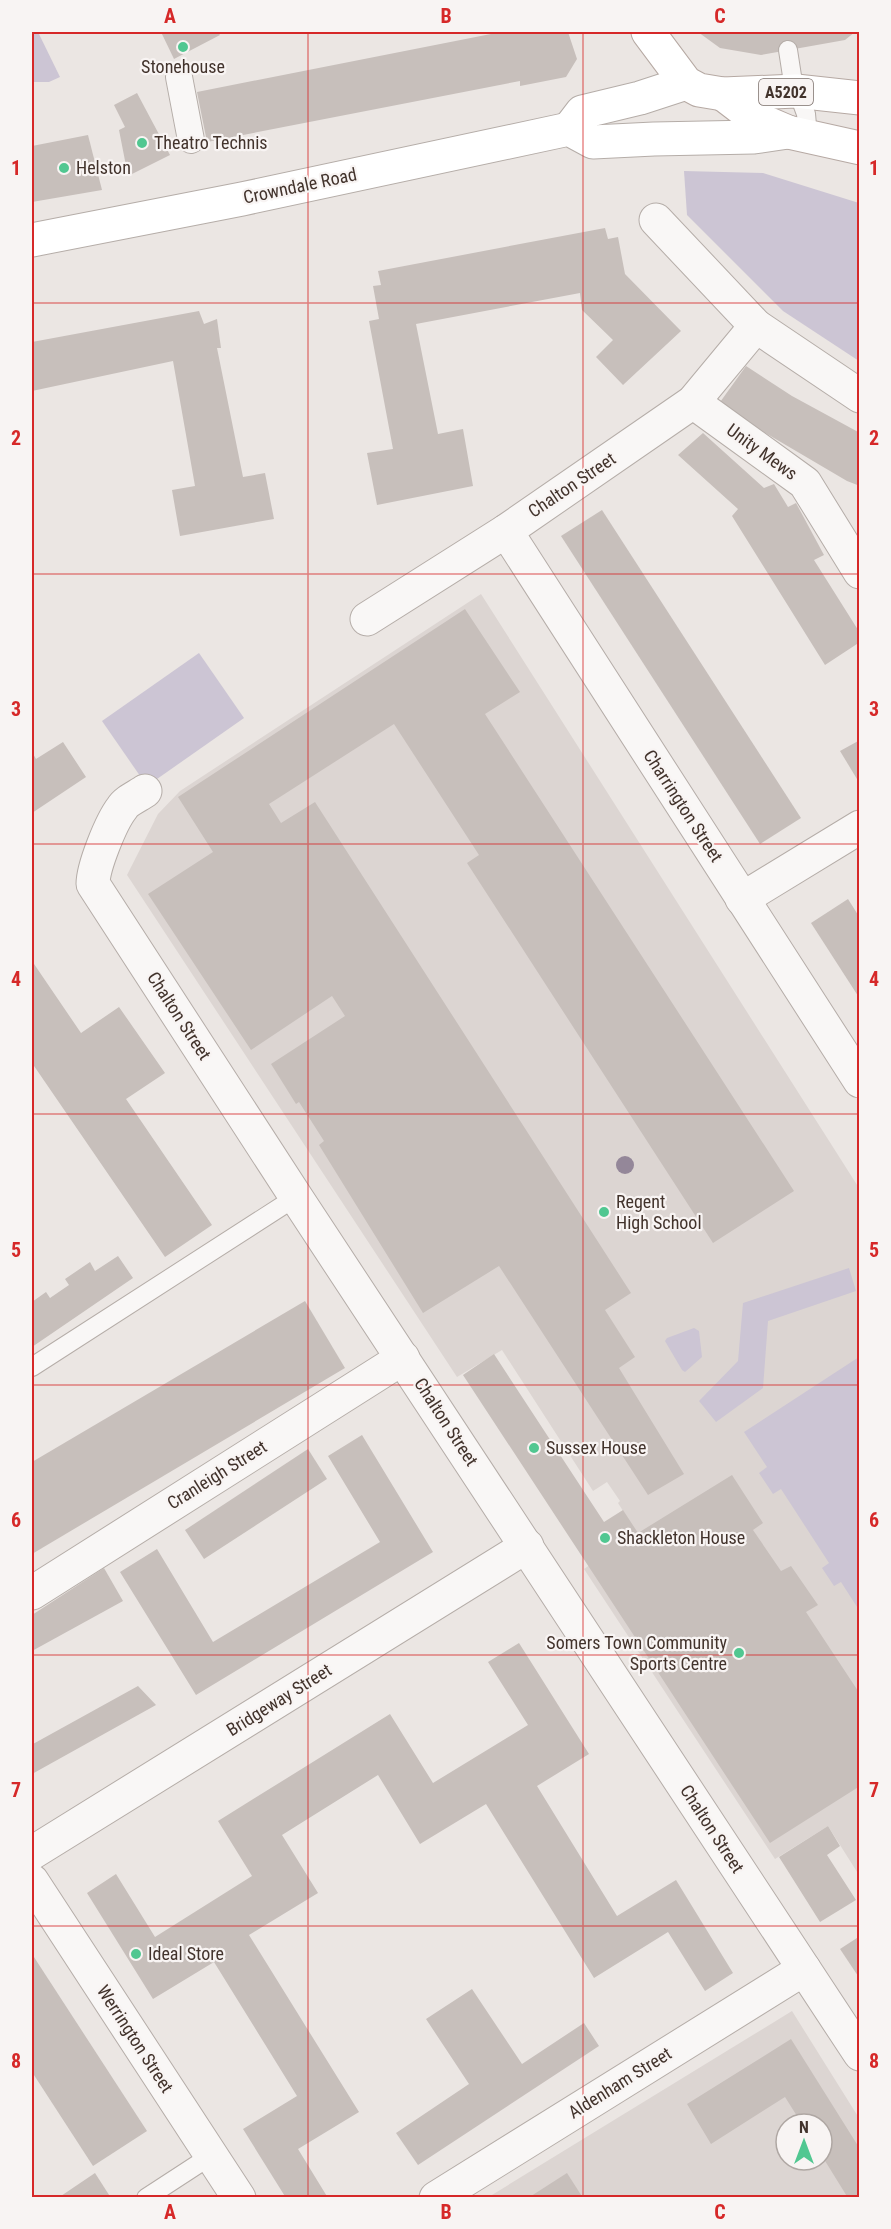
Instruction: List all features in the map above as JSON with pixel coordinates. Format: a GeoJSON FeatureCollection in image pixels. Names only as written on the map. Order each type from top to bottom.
{"type":"FeatureCollection","features":[{"type":"Feature","properties":{"kind":"main road"},"geometry":{"type":"LineString","coordinates":[[648,32],[686,83]]}},
{"type":"Feature","properties":{"kind":"main road","name":"A5202"},"geometry":{"type":"LineString","coordinates":[[686,83],[699,90],[723,94],[796,91],[860,98]]}},
{"type":"Feature","properties":{"kind":"main road","name":"Crowndale Road"},"geometry":{"type":"LineString","coordinates":[[32,240],[242,199],[568,129],[582,112],[618,104],[686,83]]}},
{"type":"Feature","properties":{"kind":"main road","name":"A5202"},"geometry":{"type":"LineString","coordinates":[[723,94],[753,117],[798,134],[857,145]]}},
{"type":"Feature","properties":{"kind":"main road"},"geometry":{"type":"LineString","coordinates":[[568,129],[593,142],[798,134]]}},
{"type":"Feature","properties":{"kind":"street"},"geometry":{"type":"LineString","coordinates":[[179,76],[191,140]]}},
{"type":"Feature","properties":{"kind":"street"},"geometry":{"type":"LineString","coordinates":[[656,220],[756,326],[860,396]]}},
{"type":"Feature","properties":{"kind":"street","name":"Chalton Street"},"geometry":{"type":"LineString","coordinates":[[367,619],[506,531],[693,402],[756,326]]}},
{"type":"Feature","properties":{"kind":"street","name":"Unity Mews"},"geometry":{"type":"LineString","coordinates":[[693,402],[805,483],[860,572]]}},
{"type":"Feature","properties":{"kind":"street","name":"Charrington Street"},"geometry":{"type":"LineString","coordinates":[[506,531],[860,1081]]}},
{"type":"Feature","properties":{"kind":"street","name":"Chalton Street"},"geometry":{"type":"LineString","coordinates":[[145,791],[122,807],[97,860],[93,873],[93,884],[296,1197],[860,2054]]}},
{"type":"Feature","properties":{"kind":"street"},"geometry":{"type":"LineString","coordinates":[[742,899],[860,827]]}},
{"type":"Feature","properties":{"kind":"street","name":"Cranleigh Street"},"geometry":{"type":"LineString","coordinates":[[32,1593],[403,1358]]}},
{"type":"Feature","properties":{"kind":"street","name":"Bridgeway Street"},"geometry":{"type":"LineString","coordinates":[[32,1853],[527,1546]]}},
{"type":"Feature","properties":{"kind":"street","name":"Werrington Street"},"geometry":{"type":"LineString","coordinates":[[32,1881],[239,2198]]}},
{"type":"Feature","properties":{"kind":"street","name":"Aldenham Street"},"geometry":{"type":"LineString","coordinates":[[436,2198],[804,1969]]}},
{"type":"Feature","properties":{"kind":"lane"},"geometry":{"type":"LineString","coordinates":[[788,50],[796,91],[806,114],[798,134]]}},
{"type":"Feature","properties":{"kind":"lane"},"geometry":{"type":"LineString","coordinates":[[32,1367],[296,1197]]}},
{"type":"Feature","properties":{"kind":"lane"},"geometry":{"type":"LineString","coordinates":[[146,2198],[212,2155]]}},
{"type":"Feature","properties":{"kind":"shaded area"},"geometry":{"type":"Polygon","coordinates":[[[32,32],[38,32],[60,77],[49,82],[32,82],[32,32]]]}},
{"type":"Feature","properties":{"kind":"shaded area"},"geometry":{"type":"Polygon","coordinates":[[[684,171],[763,173],[859,203],[859,361],[783,311],[687,215],[684,171]]]}},
{"type":"Feature","properties":{"kind":"shaded area","name":"Regent High School"},"geometry":{"type":"Polygon","coordinates":[[[481,594],[859,1188],[859,1875],[828,1826],[775,1859],[584,1569],[637,1533],[618,1503],[620,1501],[607,1482],[593,1491],[502,1350],[457,1377],[127,875],[158,814],[180,791],[481,594]]]}},
{"type":"Feature","properties":{"kind":"shaded area"},"geometry":{"type":"Polygon","coordinates":[[[199,653],[244,718],[147,786],[102,721],[199,653]]]}},
{"type":"Feature","properties":{"kind":"shaded area"},"geometry":{"type":"Polygon","coordinates":[[[849,1268],[856,1291],[768,1321],[763,1388],[716,1422],[699,1401],[738,1361],[743,1303],[849,1268]]]}},
{"type":"Feature","properties":{"kind":"shaded area"},"geometry":{"type":"Polygon","coordinates":[[[694,1328],[699,1331],[702,1357],[685,1372],[665,1341],[667,1338],[694,1328]]]}},
{"type":"Feature","properties":{"kind":"shaded area"},"geometry":{"type":"Polygon","coordinates":[[[859,1357],[859,1610],[841,1582],[834,1586],[822,1568],[829,1563],[781,1489],[773,1494],[759,1473],[767,1467],[744,1432],[859,1357]]]}},
{"type":"Feature","properties":{"kind":"shaded area"},"geometry":{"type":"Polygon","coordinates":[[[792,2011],[859,2118],[859,2197],[487,2198],[792,2011]]]}},
{"type":"Feature","properties":{"kind":"building","name":"Stonehouse"},"geometry":{"type":"Polygon","coordinates":[[[161,32],[218,32],[220,35],[174,59],[161,32]]]}},
{"type":"Feature","properties":{"kind":"building"},"geometry":{"type":"Polygon","coordinates":[[[501,32],[568,32],[577,59],[566,77],[520,86],[520,81],[207,142],[197,92],[501,32]]]}},
{"type":"Feature","properties":{"kind":"building"},"geometry":{"type":"Polygon","coordinates":[[[698,32],[855,32],[845,40],[761,55],[720,48],[698,32]]]}},
{"type":"Feature","properties":{"kind":"building","name":"Theatro Technis"},"geometry":{"type":"Polygon","coordinates":[[[137,93],[170,155],[128,176],[119,130],[125,127],[114,105],[137,93]]]}},
{"type":"Feature","properties":{"kind":"building","name":"Helston"},"geometry":{"type":"Polygon","coordinates":[[[88,135],[102,190],[32,202],[32,146],[88,135]]]}},
{"type":"Feature","properties":{"kind":"building"},"geometry":{"type":"Polygon","coordinates":[[[605,228],[608,239],[618,237],[625,274],[681,331],[623,385],[596,357],[613,340],[582,310],[580,293],[416,324],[438,434],[463,429],[473,486],[377,505],[367,453],[393,449],[369,321],[379,319],[373,286],[381,285],[378,271],[605,228]]]}},
{"type":"Feature","properties":{"kind":"building"},"geometry":{"type":"Polygon","coordinates":[[[199,311],[204,324],[217,319],[221,348],[217,348],[243,477],[265,473],[274,519],[180,536],[172,490],[195,486],[173,361],[32,391],[32,342],[199,311]]]}},
{"type":"Feature","properties":{"kind":"building"},"geometry":{"type":"Polygon","coordinates":[[[746,366],[792,396],[860,433],[860,486],[847,481],[718,405],[746,366]]]}},
{"type":"Feature","properties":{"kind":"building"},"geometry":{"type":"Polygon","coordinates":[[[703,433],[764,488],[774,484],[788,507],[796,503],[824,555],[814,560],[860,633],[860,642],[825,665],[732,516],[738,509],[678,455],[703,433]]]}},
{"type":"Feature","properties":{"kind":"building"},"geometry":{"type":"Polygon","coordinates":[[[602,510],[801,818],[760,844],[561,536],[602,510]]]}},
{"type":"Feature","properties":{"kind":"building"},"geometry":{"type":"Polygon","coordinates":[[[465,609],[520,692],[485,714],[794,1191],[713,1243],[467,863],[479,855],[394,724],[269,804],[281,823],[315,802],[631,1293],[605,1310],[635,1357],[619,1368],[684,1474],[648,1495],[499,1266],[423,1313],[319,1145],[324,1141],[299,1102],[296,1104],[271,1064],[345,1016],[332,996],[251,1050],[148,894],[213,852],[178,797],[465,609]]]}},
{"type":"Feature","properties":{"kind":"building"},"geometry":{"type":"Polygon","coordinates":[[[860,740],[860,784],[840,751],[860,740]]]}},
{"type":"Feature","properties":{"kind":"building"},"geometry":{"type":"Polygon","coordinates":[[[63,742],[86,777],[32,813],[32,752],[36,759],[63,742]]]}},
{"type":"Feature","properties":{"kind":"building"},"geometry":{"type":"Polygon","coordinates":[[[848,899],[860,918],[860,999],[811,923],[848,899]]]}},
{"type":"Feature","properties":{"kind":"building"},"geometry":{"type":"Polygon","coordinates":[[[32,961],[81,1033],[119,1007],[165,1073],[126,1099],[212,1225],[165,1257],[32,1063],[32,961]]]}},
{"type":"Feature","properties":{"kind":"building"},"geometry":{"type":"Polygon","coordinates":[[[118,1256],[133,1278],[32,1347],[32,1302],[46,1292],[50,1298],[69,1285],[65,1279],[90,1262],[95,1271],[118,1256]]]}},
{"type":"Feature","properties":{"kind":"building"},"geometry":{"type":"Polygon","coordinates":[[[305,1301],[345,1368],[32,1554],[32,1462],[305,1301]]]}},
{"type":"Feature","properties":{"kind":"building","name":"Somers Town Community Sports Centre"},"geometry":{"type":"Polygon","coordinates":[[[494,1354],[604,1522],[623,1510],[638,1533],[732,1475],[763,1523],[753,1530],[781,1571],[791,1566],[818,1605],[806,1612],[860,1694],[860,1786],[770,1843],[463,1375],[494,1354]]]}},
{"type":"Feature","properties":{"kind":"building"},"geometry":{"type":"Polygon","coordinates":[[[362,1435],[433,1552],[196,1695],[120,1572],[157,1549],[213,1642],[380,1542],[328,1456],[362,1435]]]}},
{"type":"Feature","properties":{"kind":"building"},"geometry":{"type":"Polygon","coordinates":[[[308,1449],[327,1479],[204,1559],[185,1530],[308,1449]]]}},
{"type":"Feature","properties":{"kind":"building"},"geometry":{"type":"Polygon","coordinates":[[[104,1568],[123,1601],[32,1651],[32,1615],[104,1568]]]}},
{"type":"Feature","properties":{"kind":"building"},"geometry":{"type":"Polygon","coordinates":[[[519,1643],[589,1754],[537,1786],[617,1916],[676,1880],[733,1973],[705,1991],[668,1932],[594,1978],[486,1804],[420,1844],[378,1775],[282,1835],[318,1893],[249,1935],[359,2112],[298,2149],[328,2198],[286,2198],[243,2129],[297,2096],[214,1962],[153,1999],[87,1893],[116,1874],[155,1937],[252,1876],[218,1821],[390,1714],[433,1783],[528,1725],[488,1662],[519,1643]]]}},
{"type":"Feature","properties":{"kind":"building"},"geometry":{"type":"Polygon","coordinates":[[[138,1686],[156,1705],[32,1774],[32,1741],[33,1744],[138,1686]]]}},
{"type":"Feature","properties":{"kind":"building"},"geometry":{"type":"Polygon","coordinates":[[[828,1826],[840,1846],[827,1855],[856,1900],[820,1922],[779,1857],[828,1826]]]}},
{"type":"Feature","properties":{"kind":"building"},"geometry":{"type":"Polygon","coordinates":[[[860,1936],[860,1979],[840,1949],[860,1936]]]}},
{"type":"Feature","properties":{"kind":"building"},"geometry":{"type":"Polygon","coordinates":[[[32,1954],[147,2131],[93,2166],[32,2072],[32,1954]]]}},
{"type":"Feature","properties":{"kind":"building"},"geometry":{"type":"Polygon","coordinates":[[[472,1989],[522,2064],[584,2023],[599,2046],[418,2165],[396,2133],[469,2084],[426,2019],[472,1989]]]}},
{"type":"Feature","properties":{"kind":"building"},"geometry":{"type":"Polygon","coordinates":[[[791,2039],[860,2149],[860,2198],[848,2198],[832,2172],[834,2172],[834,2112],[794,2112],[785,2097],[711,2144],[687,2104],[791,2039]]]}},
{"type":"Feature","properties":{"kind":"building"},"geometry":{"type":"Polygon","coordinates":[[[95,2173],[111,2198],[58,2198],[95,2173]]]}},
{"type":"Feature","properties":{"kind":"building"},"geometry":{"type":"Polygon","coordinates":[[[567,2173],[583,2198],[528,2198],[567,2173]]]}},
{"type":"Feature","properties":{"kind":"place","name":"Stonehouse"},"geometry":{"type":"Point","coordinates":[183,47]}},
{"type":"Feature","properties":{"kind":"place","name":"Theatro Technis"},"geometry":{"type":"Point","coordinates":[142,143]}},
{"type":"Feature","properties":{"kind":"place","name":"Helston"},"geometry":{"type":"Point","coordinates":[64,168]}},
{"type":"Feature","properties":{"kind":"place","name":"Regent High School"},"geometry":{"type":"Point","coordinates":[604,1212]}},
{"type":"Feature","properties":{"kind":"place","name":"Sussex House"},"geometry":{"type":"Point","coordinates":[534,1448]}},
{"type":"Feature","properties":{"kind":"place","name":"Shackleton House"},"geometry":{"type":"Point","coordinates":[605,1538]}},
{"type":"Feature","properties":{"kind":"place","name":"Somers Town Community Sports Centre"},"geometry":{"type":"Point","coordinates":[739,1653]}},
{"type":"Feature","properties":{"kind":"place","name":"Ideal Store"},"geometry":{"type":"Point","coordinates":[136,1954]}}]}
